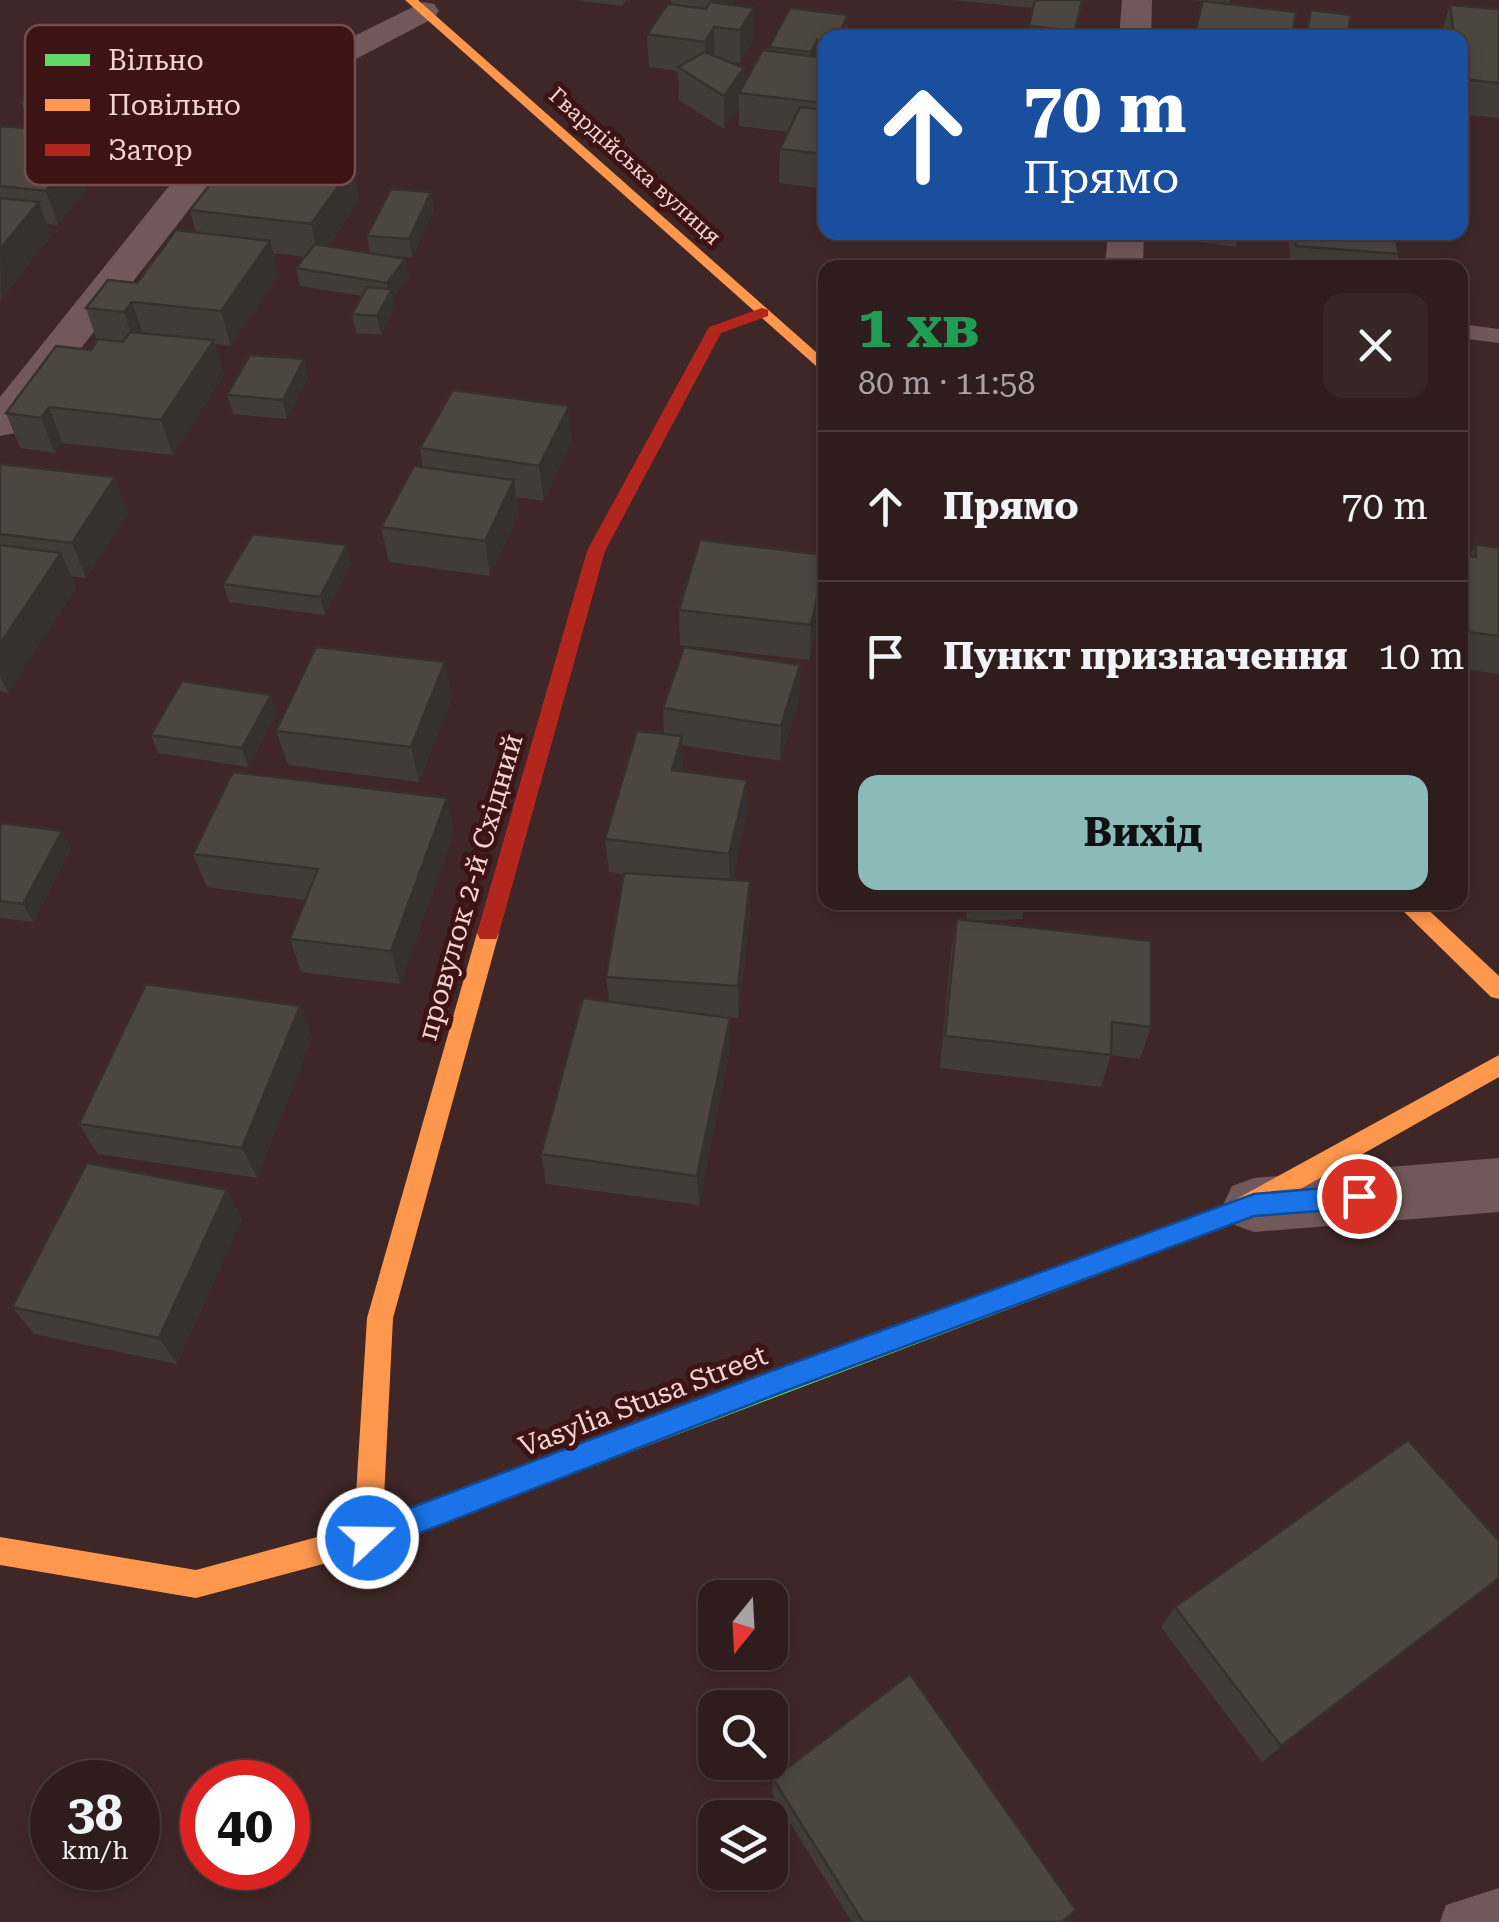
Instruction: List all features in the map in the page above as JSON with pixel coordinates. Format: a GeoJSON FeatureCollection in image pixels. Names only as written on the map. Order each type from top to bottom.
{"type":"FeatureCollection","features":[{"type":"Feature","properties":{"kind":"street"},"geometry":{"type":"LineString","coordinates":[[1135,30],[1137,0]]}},
{"type":"Feature","properties":{"kind":"street"},"geometry":{"type":"LineString","coordinates":[[355,43],[418,6]]}},
{"type":"Feature","properties":{"kind":"street","name":"Гвардійська вулиця"},"geometry":{"type":"LineString","coordinates":[[418,6],[818,363]]}},
{"type":"Feature","properties":{"kind":"street"},"geometry":{"type":"LineString","coordinates":[[0,424],[191,185]]}},
{"type":"Feature","properties":{"kind":"street","name":"провулок 2-й Східний"},"geometry":{"type":"LineString","coordinates":[[368,1538],[380,1318],[596,551],[715,330],[762,313]]}},
{"type":"Feature","properties":{"kind":"street"},"geometry":{"type":"LineString","coordinates":[[1414,910],[1499,990]]}},
{"type":"Feature","properties":{"kind":"street","name":"Vasylia Stusa Street"},"geometry":{"type":"LineString","coordinates":[[0,1551],[196,1584],[368,1538],[785,1378],[1254,1205],[1499,1065]]}},
{"type":"Feature","properties":{"kind":"street"},"geometry":{"type":"LineString","coordinates":[[1254,1205],[1499,1185]]}},
{"type":"Feature","properties":{"kind":"lane"},"geometry":{"type":"LineString","coordinates":[[1468,332],[1499,336]]}},
{"type":"Feature","properties":{"kind":"lane"},"geometry":{"type":"LineString","coordinates":[[1463,1922],[1499,1910]]}},
{"type":"Feature","properties":{"kind":"building"},"geometry":{"type":"Polygon","coordinates":[[[1035,0],[1082,0],[1075,30],[1029,26],[1035,0]]]}},
{"type":"Feature","properties":{"kind":"building"},"geometry":{"type":"Polygon","coordinates":[[[1203,1],[1296,12],[1293,30],[1196,30],[1203,1]]]}},
{"type":"Feature","properties":{"kind":"building"},"geometry":{"type":"Polygon","coordinates":[[[710,2],[754,8],[740,30],[714,27],[705,42],[647,34],[668,4],[706,9],[710,2]]]}},
{"type":"Feature","properties":{"kind":"building"},"geometry":{"type":"Polygon","coordinates":[[[1450,5],[1499,9],[1499,83],[1468,80],[1468,30],[1453,30],[1450,5]]]}},
{"type":"Feature","properties":{"kind":"building"},"geometry":{"type":"Polygon","coordinates":[[[790,8],[848,15],[841,30],[818,30],[818,40],[811,52],[769,47],[790,8]]]}},
{"type":"Feature","properties":{"kind":"building"},"geometry":{"type":"Polygon","coordinates":[[[1311,10],[1351,15],[1348,30],[1307,30],[1311,10]]]}},
{"type":"Feature","properties":{"kind":"building"},"geometry":{"type":"Polygon","coordinates":[[[763,50],[818,57],[818,103],[739,93],[763,50]]]}},
{"type":"Feature","properties":{"kind":"building"},"geometry":{"type":"Polygon","coordinates":[[[705,52],[744,68],[724,96],[678,67],[705,52]]]}},
{"type":"Feature","properties":{"kind":"building"},"geometry":{"type":"Polygon","coordinates":[[[800,107],[818,109],[818,153],[780,149],[800,107]]]}},
{"type":"Feature","properties":{"kind":"building"},"geometry":{"type":"Polygon","coordinates":[[[0,126],[25,128],[25,185],[51,185],[46,191],[0,186],[0,126]]]}},
{"type":"Feature","properties":{"kind":"building"},"geometry":{"type":"Polygon","coordinates":[[[209,185],[339,185],[311,224],[190,210],[209,185]]]}},
{"type":"Feature","properties":{"kind":"building"},"geometry":{"type":"Polygon","coordinates":[[[391,189],[431,192],[409,239],[367,236],[391,189]]]}},
{"type":"Feature","properties":{"kind":"building"},"geometry":{"type":"Polygon","coordinates":[[[0,198],[39,202],[0,249],[0,198]]]}},
{"type":"Feature","properties":{"kind":"building"},"geometry":{"type":"Polygon","coordinates":[[[176,230],[270,241],[221,311],[132,302],[124,312],[86,308],[108,280],[137,283],[176,230]]]}},
{"type":"Feature","properties":{"kind":"building"},"geometry":{"type":"Polygon","coordinates":[[[1296,240],[1396,240],[1399,254],[1296,246],[1296,240]]]}},
{"type":"Feature","properties":{"kind":"building"},"geometry":{"type":"Polygon","coordinates":[[[315,244],[405,259],[387,283],[296,268],[315,244]]]}},
{"type":"Feature","properties":{"kind":"building"},"geometry":{"type":"Polygon","coordinates":[[[367,287],[392,289],[377,316],[352,314],[367,287]]]}},
{"type":"Feature","properties":{"kind":"building"},"geometry":{"type":"Polygon","coordinates":[[[130,332],[214,340],[161,420],[49,407],[41,418],[6,413],[56,346],[91,350],[98,339],[123,342],[130,332]]]}},
{"type":"Feature","properties":{"kind":"building"},"geometry":{"type":"Polygon","coordinates":[[[250,355],[304,359],[283,400],[227,395],[250,355]]]}},
{"type":"Feature","properties":{"kind":"building"},"geometry":{"type":"Polygon","coordinates":[[[453,390],[569,406],[539,466],[420,448],[453,390]]]}},
{"type":"Feature","properties":{"kind":"building"},"geometry":{"type":"Polygon","coordinates":[[[0,464],[115,477],[72,543],[0,534],[0,464]]]}},
{"type":"Feature","properties":{"kind":"building"},"geometry":{"type":"Polygon","coordinates":[[[414,466],[514,480],[485,541],[381,527],[414,466]]]}},
{"type":"Feature","properties":{"kind":"building"},"geometry":{"type":"Polygon","coordinates":[[[253,534],[347,545],[320,597],[223,584],[253,534]]]}},
{"type":"Feature","properties":{"kind":"building"},"geometry":{"type":"Polygon","coordinates":[[[700,540],[818,554],[818,594],[811,625],[679,610],[700,540]]]}},
{"type":"Feature","properties":{"kind":"building"},"geometry":{"type":"Polygon","coordinates":[[[1475,544],[1499,548],[1499,636],[1468,632],[1468,556],[1476,557],[1475,544]]]}},
{"type":"Feature","properties":{"kind":"building"},"geometry":{"type":"Polygon","coordinates":[[[0,545],[61,553],[0,644],[0,545]]]}},
{"type":"Feature","properties":{"kind":"building"},"geometry":{"type":"Polygon","coordinates":[[[316,647],[445,662],[411,747],[276,731],[316,647]]]}},
{"type":"Feature","properties":{"kind":"building"},"geometry":{"type":"Polygon","coordinates":[[[684,647],[800,665],[781,726],[663,708],[684,647]]]}},
{"type":"Feature","properties":{"kind":"building"},"geometry":{"type":"Polygon","coordinates":[[[182,681],[271,695],[242,748],[151,735],[182,681]]]}},
{"type":"Feature","properties":{"kind":"building"},"geometry":{"type":"Polygon","coordinates":[[[637,731],[682,736],[672,770],[747,780],[729,854],[605,839],[637,731]]]}},
{"type":"Feature","properties":{"kind":"building"},"geometry":{"type":"Polygon","coordinates":[[[233,772],[447,798],[391,951],[290,939],[318,869],[193,854],[233,772]]]}},
{"type":"Feature","properties":{"kind":"building"},"geometry":{"type":"Polygon","coordinates":[[[2,823],[62,831],[23,904],[0,901],[2,823]]]}},
{"type":"Feature","properties":{"kind":"building"},"geometry":{"type":"Polygon","coordinates":[[[624,873],[750,881],[738,986],[606,977],[624,873]]]}},
{"type":"Feature","properties":{"kind":"building"},"geometry":{"type":"Polygon","coordinates":[[[957,919],[1151,941],[1151,1027],[1112,1022],[1111,1055],[945,1036],[957,919]]]}},
{"type":"Feature","properties":{"kind":"building"},"geometry":{"type":"Polygon","coordinates":[[[146,984],[300,1006],[242,1148],[79,1124],[146,984]]]}},
{"type":"Feature","properties":{"kind":"building"},"geometry":{"type":"Polygon","coordinates":[[[583,998],[730,1018],[697,1176],[541,1154],[583,998]]]}},
{"type":"Feature","properties":{"kind":"building"},"geometry":{"type":"Polygon","coordinates":[[[87,1163],[227,1190],[159,1338],[12,1307],[87,1163]]]}},
{"type":"Feature","properties":{"kind":"building"},"geometry":{"type":"Polygon","coordinates":[[[1408,1440],[1499,1541],[1499,1578],[1281,1746],[1175,1607],[1408,1440]]]}},
{"type":"Feature","properties":{"kind":"building"},"geometry":{"type":"Polygon","coordinates":[[[910,1674],[1076,1910],[1062,1922],[863,1922],[774,1780],[788,1780],[788,1768],[910,1674]]]}},
{"type":"Feature","properties":{"kind":"traffic: fast"},"geometry":{"type":"LineString","coordinates":[[409,1522],[1240,1210]]}},
{"type":"Feature","properties":{"kind":"traffic: slow"},"geometry":{"type":"LineString","coordinates":[[411,0],[818,363]]}},
{"type":"Feature","properties":{"kind":"traffic: slow"},"geometry":{"type":"LineString","coordinates":[[1414,910],[1499,990]]}},
{"type":"Feature","properties":{"kind":"traffic: slow"},"geometry":{"type":"LineString","coordinates":[[368,1538],[380,1318],[488,933]]}},
{"type":"Feature","properties":{"kind":"traffic: slow"},"geometry":{"type":"LineString","coordinates":[[1240,1210],[1499,1065]]}},
{"type":"Feature","properties":{"kind":"traffic: slow"},"geometry":{"type":"LineString","coordinates":[[0,1551],[196,1584],[368,1538],[409,1522]]}},
{"type":"Feature","properties":{"kind":"traffic: jam"},"geometry":{"type":"LineString","coordinates":[[488,933],[596,551],[715,330],[762,313]]}},
{"type":"Feature","properties":{"kind":"route"},"geometry":{"type":"LineString","coordinates":[[368,1538],[785,1378],[1254,1205],[1359,1196]]}}]}
